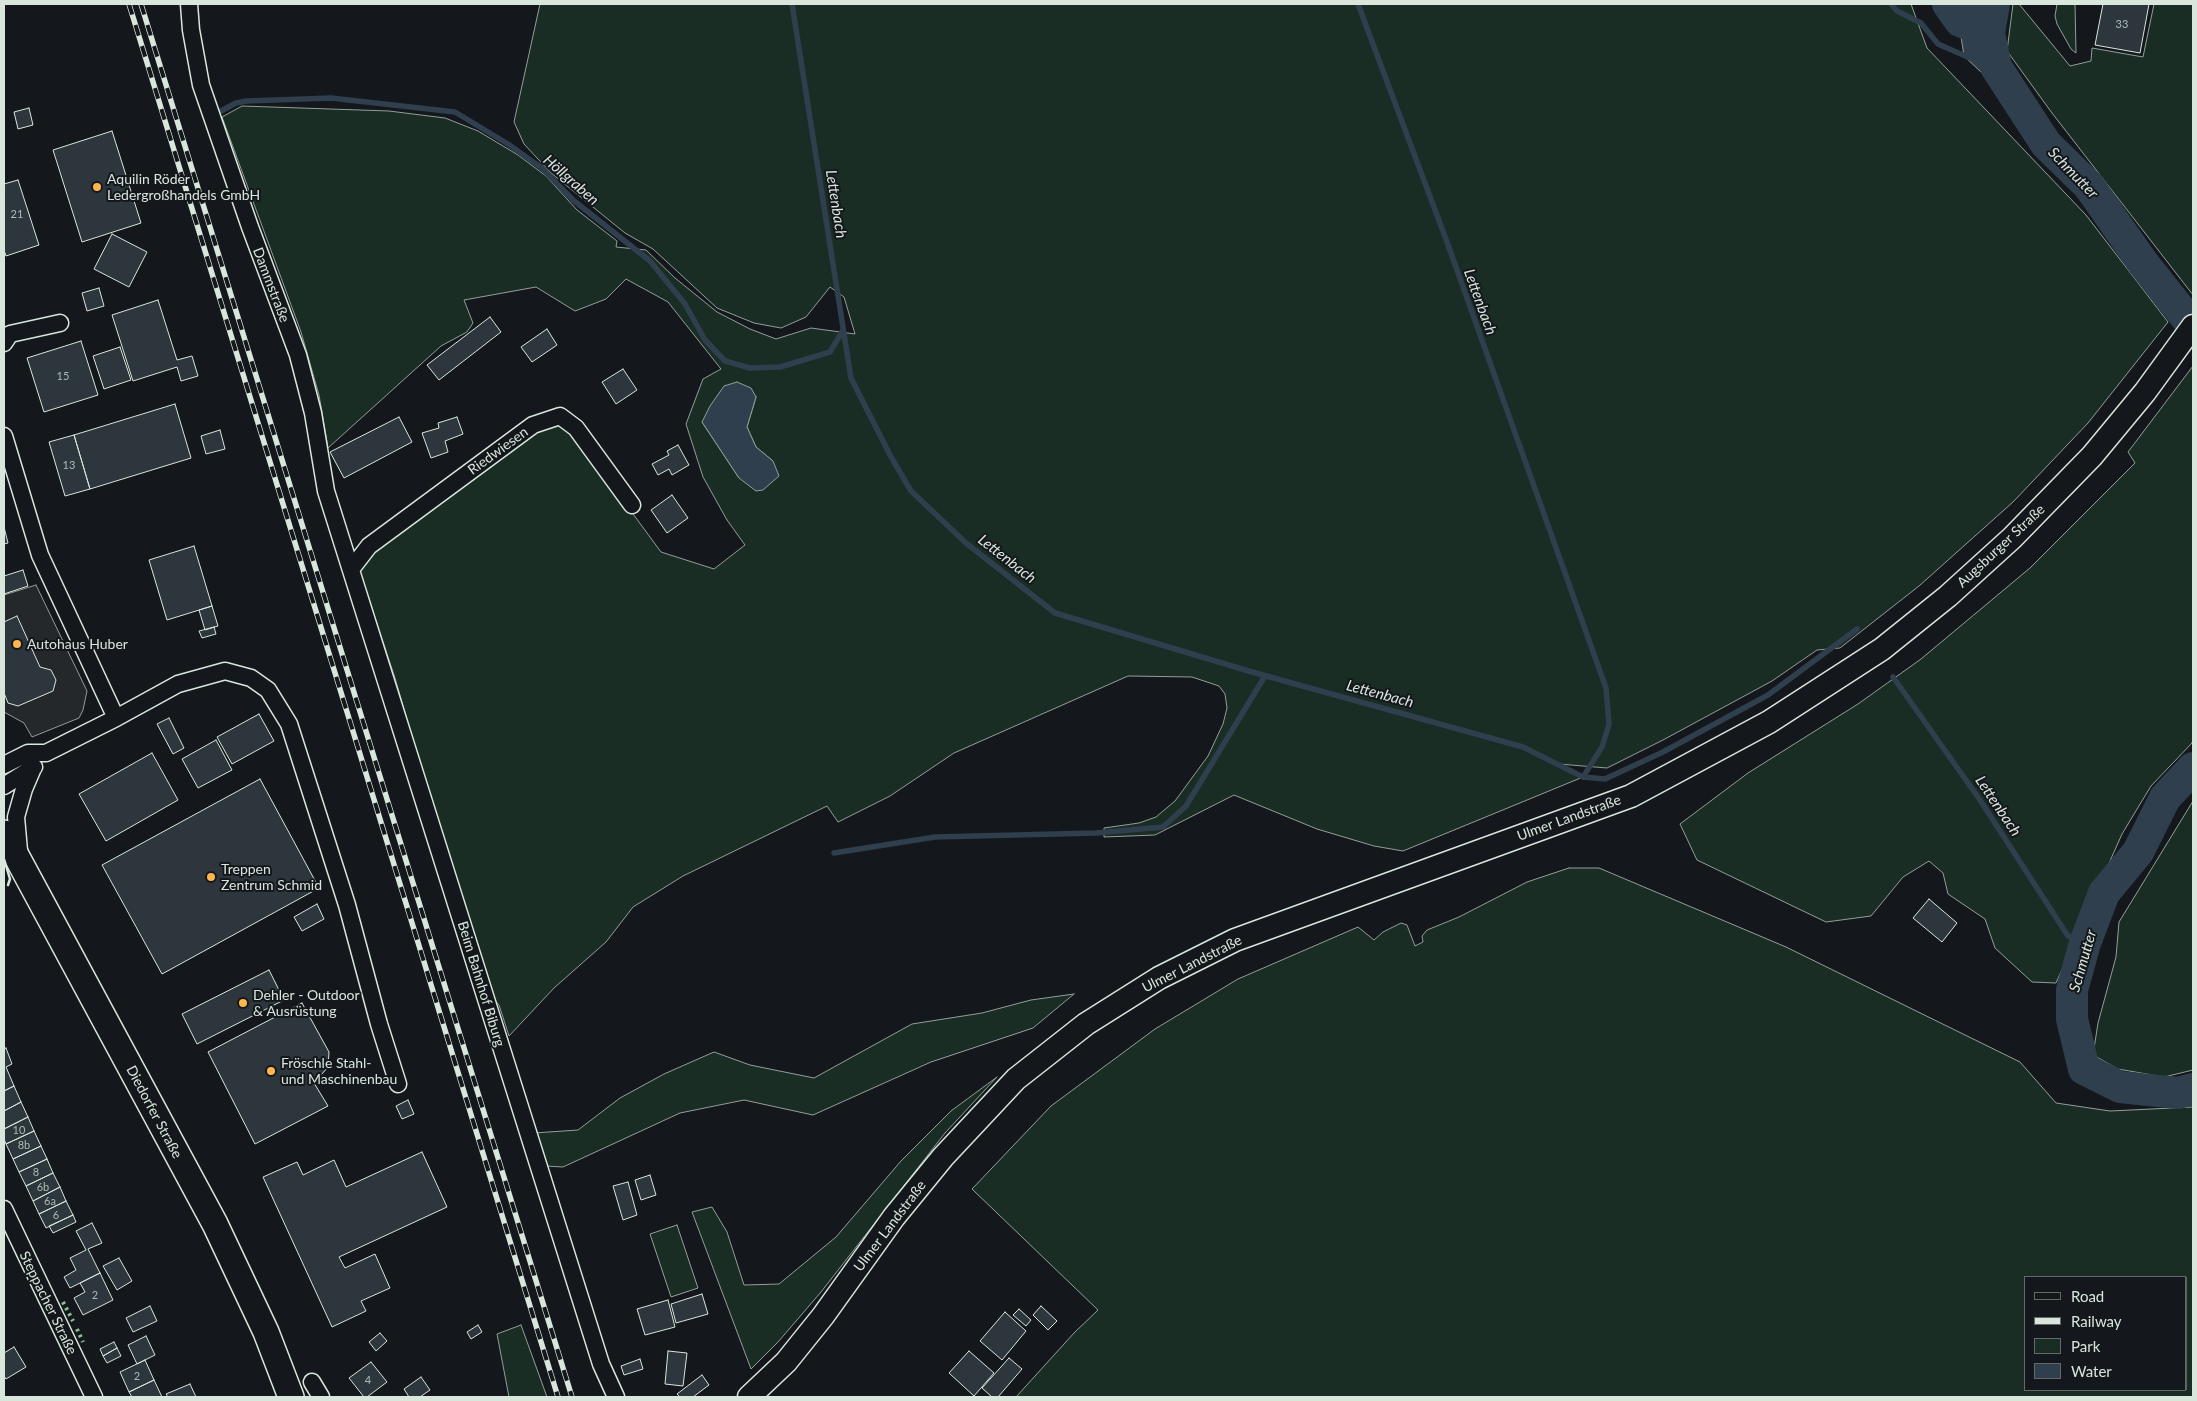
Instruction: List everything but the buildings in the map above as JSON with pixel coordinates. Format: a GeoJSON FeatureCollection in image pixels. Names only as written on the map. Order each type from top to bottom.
{"type":"FeatureCollection","features":[{"type":"Feature","properties":{"kind":"main road","name":"Augsburger Straße"},"geometry":{"type":"LineString","coordinates":[[1769,722],[1876,653],[1948,596],[2032,518],[2092,456],[2145,392],[2193,326]]}},
{"type":"Feature","properties":{"kind":"main road","name":"Ulmer Landstraße"},"geometry":{"type":"LineString","coordinates":[[749,1397],[786,1362],[823,1316],[894,1217],[943,1157],[1016,1079],[1086,1024],[1159,978],[1235,940],[1631,796],[1769,722]]}},
{"type":"Feature","properties":{"kind":"main road","name":"Diedorfer Straße"},"geometry":{"type":"LineString","coordinates":[[4,833],[215,1224],[266,1332],[291,1397]]}},
{"type":"Feature","properties":{"kind":"street","name":"Dammstraße"},"geometry":{"type":"LineString","coordinates":[[189,4],[191,30],[201,84],[250,227],[298,355],[313,413],[326,491],[352,568]]}},
{"type":"Feature","properties":{"kind":"street"},"geometry":{"type":"LineString","coordinates":[[4,343],[10,334],[60,323]]}},
{"type":"Feature","properties":{"kind":"street","name":"Riedwiesen"},"geometry":{"type":"LineString","coordinates":[[352,568],[369,546],[533,425],[560,416],[576,428],[632,505]]}},
{"type":"Feature","properties":{"kind":"street"},"geometry":{"type":"LineString","coordinates":[[4,436],[40,555],[116,718]]}},
{"type":"Feature","properties":{"kind":"street","name":"Beim Bahnhof Biburg"},"geometry":{"type":"LineString","coordinates":[[352,568],[601,1364],[616,1397]]}},
{"type":"Feature","properties":{"kind":"street"},"geometry":{"type":"LineString","coordinates":[[24,870],[17,842],[16,818],[24,789],[33,768],[44,754],[178,684],[225,671],[251,678],[268,690],[289,724],[347,905],[379,1024],[398,1084]]}},
{"type":"Feature","properties":{"kind":"street"},"geometry":{"type":"LineString","coordinates":[[4,766],[28,753],[44,754]]}},
{"type":"Feature","properties":{"kind":"street"},"geometry":{"type":"LineString","coordinates":[[4,786],[33,768]]}},
{"type":"Feature","properties":{"kind":"street","name":"Steppacher Straße"},"geometry":{"type":"LineString","coordinates":[[4,1209],[94,1397]]}},
{"type":"Feature","properties":{"kind":"street"},"geometry":{"type":"LineString","coordinates":[[312,1382],[321,1397]]}},
{"type":"Feature","properties":{"kind":"green space"},"geometry":{"type":"Polygon","coordinates":[[[540,4],[1911,4],[1927,48],[2086,215],[2168,322],[2088,423],[2013,502],[1919,586],[1840,648],[1817,650],[1772,681],[1607,768],[1559,764],[1583,777],[1403,851],[1374,846],[1317,829],[1234,795],[1155,835],[1104,837],[1104,828],[1139,823],[1156,817],[1175,801],[1208,756],[1223,724],[1227,708],[1225,694],[1219,686],[1192,677],[1128,676],[954,753],[890,796],[838,822],[827,806],[683,876],[633,907],[606,942],[554,988],[509,1036],[499,1005],[485,989],[395,678],[360,572],[367,559],[401,528],[494,458],[547,426],[561,425],[578,439],[661,552],[714,569],[745,545],[727,520],[703,477],[686,424],[703,379],[721,369],[668,302],[626,279],[606,299],[575,311],[536,287],[464,300],[473,323],[467,332],[441,346],[328,448],[319,395],[301,332],[222,117],[242,106],[389,111],[445,118],[478,131],[518,155],[546,176],[577,210],[617,241],[616,247],[646,250],[675,278],[717,312],[750,329],[776,339],[811,328],[855,334],[844,297],[830,287],[806,317],[781,328],[754,323],[717,308],[653,249],[625,233],[551,173],[524,144],[514,122],[540,4]],[[756,397],[702,422],[739,478],[773,461],[756,447],[747,427],[756,397]]]}},
{"type":"Feature","properties":{"kind":"green space"},"geometry":{"type":"Polygon","coordinates":[[[2013,4],[2019,4],[2070,66],[2091,61],[2092,48],[2143,57],[2154,4],[2193,4],[2193,295],[2052,113],[2007,51],[2013,4]]]}},
{"type":"Feature","properties":{"kind":"green space"},"geometry":{"type":"Polygon","coordinates":[[[2057,4],[2075,4],[2076,53],[2071,49],[2057,24],[2055,16],[2057,4]]]}},
{"type":"Feature","properties":{"kind":"green space"},"geometry":{"type":"Polygon","coordinates":[[[2193,366],[2193,739],[2192,743],[2151,786],[2122,834],[2056,983],[2032,982],[1995,948],[1985,919],[1948,894],[1943,873],[1929,861],[1903,877],[1871,916],[1826,922],[1697,860],[1680,824],[1748,773],[1858,704],[1921,659],[2030,568],[2135,463],[2128,452],[2193,366]]]}},
{"type":"Feature","properties":{"kind":"green space"},"geometry":{"type":"Polygon","coordinates":[[[2193,801],[2193,1070],[2164,1077],[2118,1069],[2093,1055],[2098,1023],[2116,957],[2119,922],[2193,801]]]}},
{"type":"Feature","properties":{"kind":"green space"},"geometry":{"type":"Polygon","coordinates":[[[1569,868],[1599,868],[1786,947],[2020,1062],[2056,1103],[2110,1111],[2193,1107],[2193,1397],[1016,1397],[1074,1333],[1098,1310],[972,1189],[1051,1106],[1155,1029],[1238,979],[1358,927],[1374,940],[1383,932],[1401,923],[1407,925],[1415,946],[1423,942],[1422,936],[1427,930],[1459,917],[1527,882],[1569,868]]]}},
{"type":"Feature","properties":{"kind":"green space"},"geometry":{"type":"Polygon","coordinates":[[[1074,994],[1033,1028],[931,1062],[813,1115],[744,1100],[680,1113],[563,1167],[545,1166],[534,1133],[578,1130],[620,1098],[664,1074],[714,1052],[750,1065],[814,1078],[912,1024],[982,1013],[1031,1000],[1074,994]]]}},
{"type":"Feature","properties":{"kind":"green space"},"geometry":{"type":"Polygon","coordinates":[[[997,1077],[945,1133],[821,1292],[778,1342],[751,1369],[692,1212],[712,1207],[727,1232],[744,1285],[779,1284],[836,1237],[901,1161],[951,1111],[997,1077]]]}},
{"type":"Feature","properties":{"kind":"green space"},"geometry":{"type":"Polygon","coordinates":[[[677,1225],[698,1288],[671,1297],[650,1234],[677,1225]]]}},
{"type":"Feature","properties":{"kind":"green space"},"geometry":{"type":"Polygon","coordinates":[[[521,1325],[547,1397],[509,1397],[497,1334],[521,1325]]]}},
{"type":"Feature","properties":{"kind":"shaded area"},"geometry":{"type":"Polygon","coordinates":[[[36,585],[87,691],[83,710],[79,718],[32,737],[24,723],[4,712],[4,595],[36,585]]]}},
{"type":"Feature","properties":{"kind":"water"},"geometry":{"type":"Polygon","coordinates":[[[1956,4],[2004,4],[2000,44],[2004,60],[1992,72],[1982,73],[1964,56],[1956,4]]]}},
{"type":"Feature","properties":{"kind":"water"},"geometry":{"type":"Polygon","coordinates":[[[737,382],[751,388],[756,397],[747,427],[756,447],[773,461],[779,476],[763,490],[756,491],[739,478],[702,422],[710,406],[724,386],[737,382]]]}},
{"type":"Feature","properties":{"kind":"waterway","name":"Lettenbach"},"geometry":{"type":"LineString","coordinates":[[792,4],[851,378],[890,455],[911,491],[966,543],[1055,613],[1252,672],[1523,747],[1583,777],[1605,779],[1663,752],[1768,695],[1857,629]]}},
{"type":"Feature","properties":{"kind":"waterway","name":"Lettenbach"},"geometry":{"type":"LineString","coordinates":[[1358,4],[1447,242],[1606,688],[1609,724],[1602,747],[1583,777]]}},
{"type":"Feature","properties":{"kind":"waterway"},"geometry":{"type":"LineString","coordinates":[[1891,4],[1897,11],[1921,23],[1938,44],[1970,58]]}},
{"type":"Feature","properties":{"kind":"waterway","name":"Schmutter"},"geometry":{"type":"LineString","coordinates":[[1948,4],[1960,21],[1989,33],[1989,20]]}},
{"type":"Feature","properties":{"kind":"waterway","name":"Schmutter"},"geometry":{"type":"LineString","coordinates":[[1994,4],[1989,33],[1996,67],[2046,144],[2089,186],[2143,263],[2193,326]]}},
{"type":"Feature","properties":{"kind":"waterway","name":"Höllgraben"},"geometry":{"type":"LineString","coordinates":[[219,112],[236,103],[246,101],[331,98],[455,112],[508,144],[543,169],[573,200],[650,261],[685,304],[705,340],[725,361],[750,368],[780,367],[830,352],[843,330]]}},
{"type":"Feature","properties":{"kind":"waterway"},"geometry":{"type":"LineString","coordinates":[[834,853],[935,837],[1096,833],[1163,827],[1186,806],[1265,676]]}},
{"type":"Feature","properties":{"kind":"waterway","name":"Lettenbach"},"geometry":{"type":"LineString","coordinates":[[1893,677],[1980,800],[2068,936],[2085,943]]}},
{"type":"Feature","properties":{"kind":"waterway","name":"Schmutter"},"geometry":{"type":"LineString","coordinates":[[2193,768],[2165,798],[2138,852],[2104,893],[2085,943],[2072,990],[2072,1019],[2084,1069],[2120,1087],[2178,1093],[2193,1089]]}},
{"type":"Feature","properties":{"kind":"railway"},"geometry":{"type":"LineString","coordinates":[[129,4],[558,1397]]}},
{"type":"Feature","properties":{"kind":"railway"},"geometry":{"type":"LineString","coordinates":[[141,4],[572,1397]]}},
{"type":"Feature","properties":{"kind":"hedge"},"geometry":{"type":"LineString","coordinates":[[63,1302],[73,1321]]}},
{"type":"Feature","properties":{"kind":"hedge"},"geometry":{"type":"LineString","coordinates":[[77,1329],[83,1342]]}},
{"type":"Feature","properties":{"kind":"wall"},"geometry":{"type":"LineString","coordinates":[[4,859],[10,879],[8,885]]}},
{"type":"Feature","properties":{"kind":"place","name":"Aquilin Röder Ledergroßhandels GmbH"},"geometry":{"type":"Point","coordinates":[97,187]}},
{"type":"Feature","properties":{"kind":"place","name":"Autohaus Huber"},"geometry":{"type":"Point","coordinates":[17,644]}},
{"type":"Feature","properties":{"kind":"place","name":"Treppen Zentrum Schmid"},"geometry":{"type":"Point","coordinates":[211,877]}},
{"type":"Feature","properties":{"kind":"place","name":"Dehler - Outdoor & Ausrüstung"},"geometry":{"type":"Point","coordinates":[243,1003]}},
{"type":"Feature","properties":{"kind":"place","name":"Fröschle Stahl- und Maschinenbau"},"geometry":{"type":"Point","coordinates":[271,1071]}}]}
